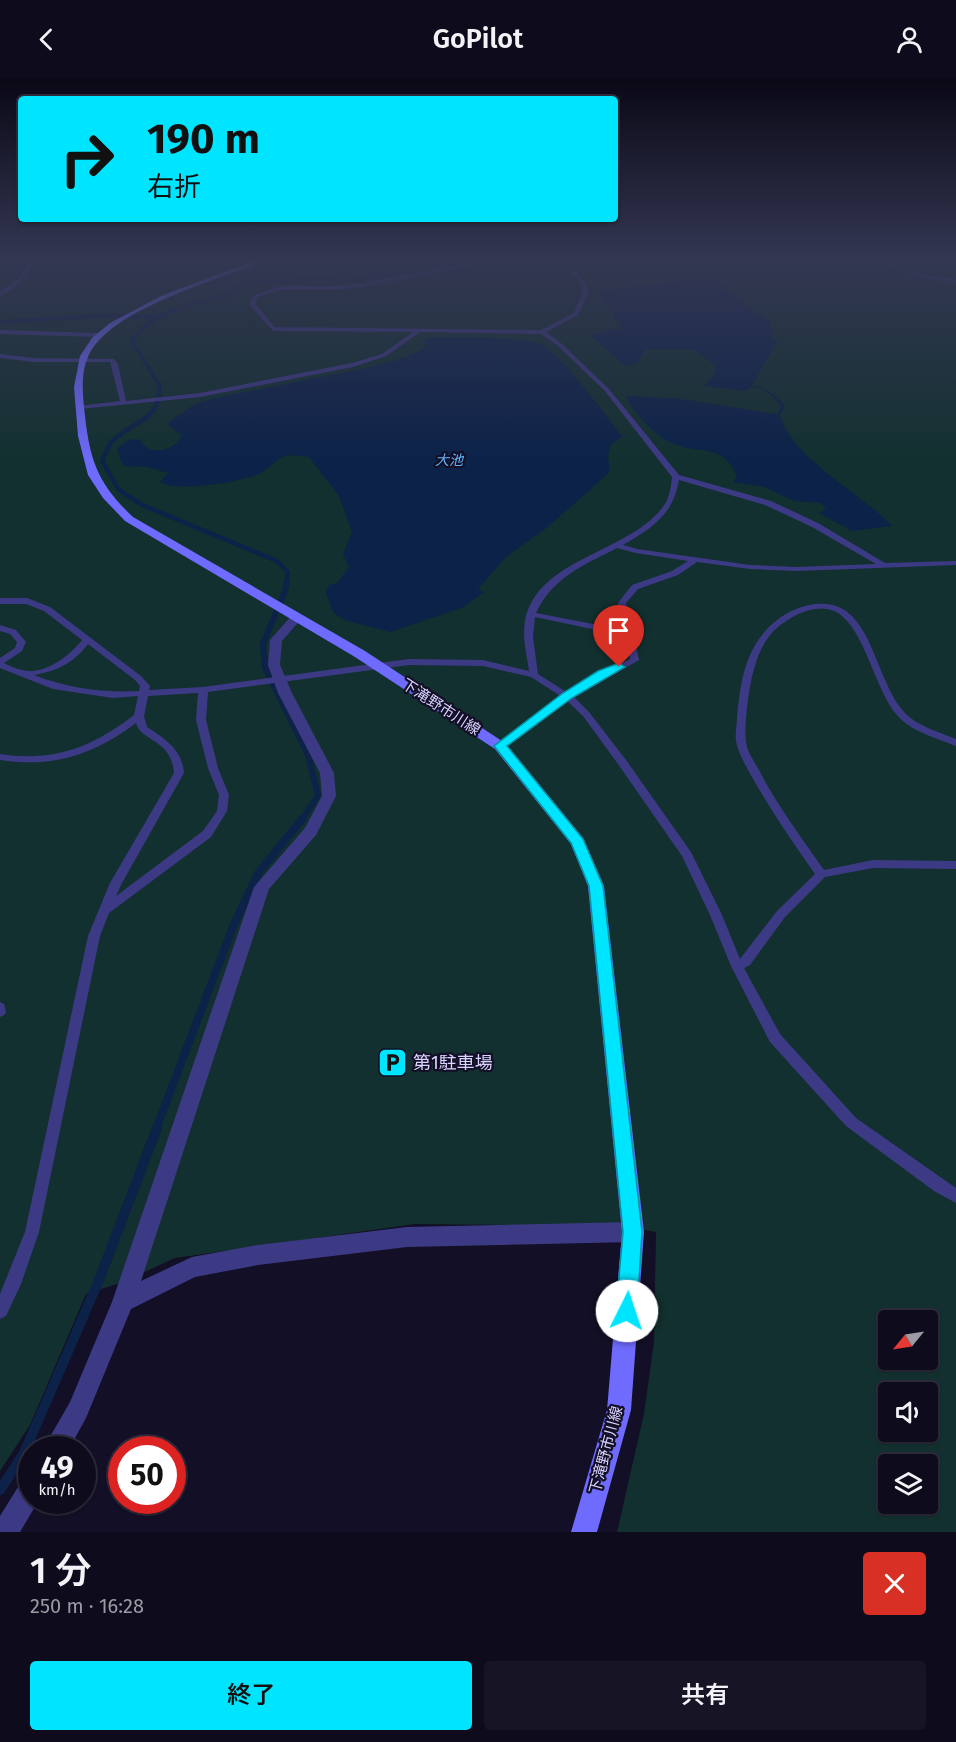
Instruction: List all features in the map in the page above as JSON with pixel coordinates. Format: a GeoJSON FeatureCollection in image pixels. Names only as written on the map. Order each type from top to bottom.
{"type":"FeatureCollection","features":[{"type":"Feature","properties":{"kind":"main road","name":"下滝野市川線"},"geometry":{"type":"LineString","coordinates":[[110,328],[98,335],[84,354],[78,378],[87,460],[91,475],[107,499],[129,519],[360,654],[500,746],[578,842],[596,886],[633,1232],[619,1410],[584,1532]]}},
{"type":"Feature","properties":{"kind":"street"},"geometry":{"type":"LineString","coordinates":[[0,332],[98,335]]}},
{"type":"Feature","properties":{"kind":"street"},"geometry":{"type":"LineString","coordinates":[[63,1436],[78,1410],[123,1302],[262,887],[311,831],[328,796],[327,773],[285,693],[274,665],[276,640],[297,617]]}},
{"type":"Feature","properties":{"kind":"street"},"geometry":{"type":"LineString","coordinates":[[123,1302],[192,1267],[258,1255],[407,1238],[633,1232]]}},
{"type":"Feature","properties":{"kind":"street"},"geometry":{"type":"LineString","coordinates":[[5,1532],[18,1511]]}},
{"type":"Feature","properties":{"kind":"lane"},"geometry":{"type":"LineString","coordinates":[[273,328],[542,332],[550,328]]}},
{"type":"Feature","properties":{"kind":"lane"},"geometry":{"type":"LineString","coordinates":[[80,406],[200,395],[353,365],[384,355],[418,331]]}},
{"type":"Feature","properties":{"kind":"lane"},"geometry":{"type":"LineString","coordinates":[[542,332],[560,345],[606,390],[676,477],[768,503],[815,525],[882,564]]}},
{"type":"Feature","properties":{"kind":"lane"},"geometry":{"type":"LineString","coordinates":[[0,356],[34,360],[108,358],[114,362],[123,402]]}},
{"type":"Feature","properties":{"kind":"lane"},"geometry":{"type":"LineString","coordinates":[[534,675],[528,636],[531,614],[540,597],[559,578],[618,546],[655,520],[673,494],[676,477]]}},
{"type":"Feature","properties":{"kind":"lane"},"geometry":{"type":"LineString","coordinates":[[618,546],[694,560],[750,567],[797,569],[956,563]]}},
{"type":"Feature","properties":{"kind":"lane"},"geometry":{"type":"LineString","coordinates":[[500,746],[567,696],[602,674],[635,660],[622,603],[635,587],[675,573],[694,560]]}},
{"type":"Feature","properties":{"kind":"lane"},"geometry":{"type":"LineString","coordinates":[[0,601],[18,600],[47,609],[138,678],[145,686],[139,716],[142,728],[171,747],[179,761],[179,773],[116,883],[102,913],[83,985],[32,1232],[13,1284],[0,1311]]}},
{"type":"Feature","properties":{"kind":"lane"},"geometry":{"type":"LineString","coordinates":[[821,874],[776,812],[741,746],[742,696],[748,669],[765,637],[778,621],[808,608],[822,606],[837,609],[849,615],[863,639],[884,691],[900,715],[956,743]]}},
{"type":"Feature","properties":{"kind":"lane"},"geometry":{"type":"LineString","coordinates":[[531,614],[629,634]]}},
{"type":"Feature","properties":{"kind":"lane"},"geometry":{"type":"LineString","coordinates":[[0,628],[13,632],[22,642],[14,655],[0,664]]}},
{"type":"Feature","properties":{"kind":"lane"},"geometry":{"type":"LineString","coordinates":[[24,675],[43,672],[69,661],[87,640]]}},
{"type":"Feature","properties":{"kind":"lane"},"geometry":{"type":"LineString","coordinates":[[0,664],[53,686],[113,694],[203,690],[409,662],[483,663],[534,675],[567,696],[586,714],[687,855],[737,966],[775,1038],[851,1122],[956,1196]]}},
{"type":"Feature","properties":{"kind":"lane"},"geometry":{"type":"LineString","coordinates":[[102,913],[207,834],[222,811],[224,795],[213,768],[201,720],[203,690]]}},
{"type":"Feature","properties":{"kind":"lane"},"geometry":{"type":"LineString","coordinates":[[0,757],[35,760],[77,753],[105,741],[139,716]]}},
{"type":"Feature","properties":{"kind":"lane"},"geometry":{"type":"LineString","coordinates":[[737,966],[746,962],[781,914],[821,874],[873,864],[956,865]]}},
{"type":"Feature","properties":{"kind":"lane"},"geometry":{"type":"LineString","coordinates":[[0,1007],[0,1012]]}},
{"type":"Feature","properties":{"kind":"green space"},"geometry":{"type":"Polygon","coordinates":[[[0,328],[956,328],[956,1532],[617,1532],[644,1414],[654,1342],[656,1232],[622,1226],[415,1224],[175,1258],[123,1282],[86,1294],[30,1425],[23,1436],[18,1436],[18,1443],[0,1471],[0,328]]]}},
{"type":"Feature","properties":{"kind":"water"},"geometry":{"type":"Polygon","coordinates":[[[771,328],[773,338],[777,342],[752,385],[762,388],[770,392],[785,406],[780,415],[788,432],[799,447],[829,475],[879,513],[892,526],[852,531],[819,513],[826,508],[821,503],[794,501],[764,487],[733,482],[737,476],[725,458],[710,451],[674,444],[653,430],[634,410],[625,396],[681,399],[777,414],[781,407],[770,394],[760,388],[750,388],[745,391],[704,386],[713,377],[716,366],[696,351],[645,349],[638,363],[625,366],[591,336],[603,331],[771,328]]]}},
{"type":"Feature","properties":{"kind":"water","name":"大池"},"geometry":{"type":"Polygon","coordinates":[[[431,337],[505,339],[541,344],[572,373],[622,437],[611,444],[608,456],[610,472],[544,530],[507,556],[478,589],[484,592],[464,607],[390,632],[344,620],[333,612],[326,593],[329,585],[337,583],[349,567],[343,554],[352,532],[339,496],[309,457],[287,455],[264,471],[236,481],[179,487],[160,482],[168,473],[147,467],[123,466],[118,447],[131,439],[140,440],[145,446],[156,450],[172,446],[181,436],[169,425],[170,421],[195,404],[404,358],[425,348],[424,340],[431,337]]]}},
{"type":"Feature","properties":{"kind":"waterway"},"geometry":{"type":"LineString","coordinates":[[144,328],[133,339],[134,345],[160,386],[158,400]]}},
{"type":"Feature","properties":{"kind":"waterway"},"geometry":{"type":"LineString","coordinates":[[158,399],[155,407],[144,419],[115,438],[102,461],[118,489],[142,505],[277,561],[288,572],[286,582]]}},
{"type":"Feature","properties":{"kind":"waterway"},"geometry":{"type":"LineString","coordinates":[[287,581],[263,644],[265,668],[308,755],[318,795],[302,820]]}},
{"type":"Feature","properties":{"kind":"waterway"},"geometry":{"type":"LineString","coordinates":[[156,1129],[234,924],[259,872],[303,818]]}},
{"type":"Feature","properties":{"kind":"waterway"},"geometry":{"type":"LineString","coordinates":[[0,1490],[24,1453],[99,1280],[157,1128]]}},
{"type":"Feature","properties":{"kind":"place","name":"第1駐車場"},"geometry":{"type":"Point","coordinates":[392,1063]}},
{"type":"Feature","properties":{"kind":"route"},"geometry":{"type":"LineString","coordinates":[[619,667],[602,674],[567,696],[500,746],[578,842],[596,886],[633,1232],[627,1311]]}}]}
